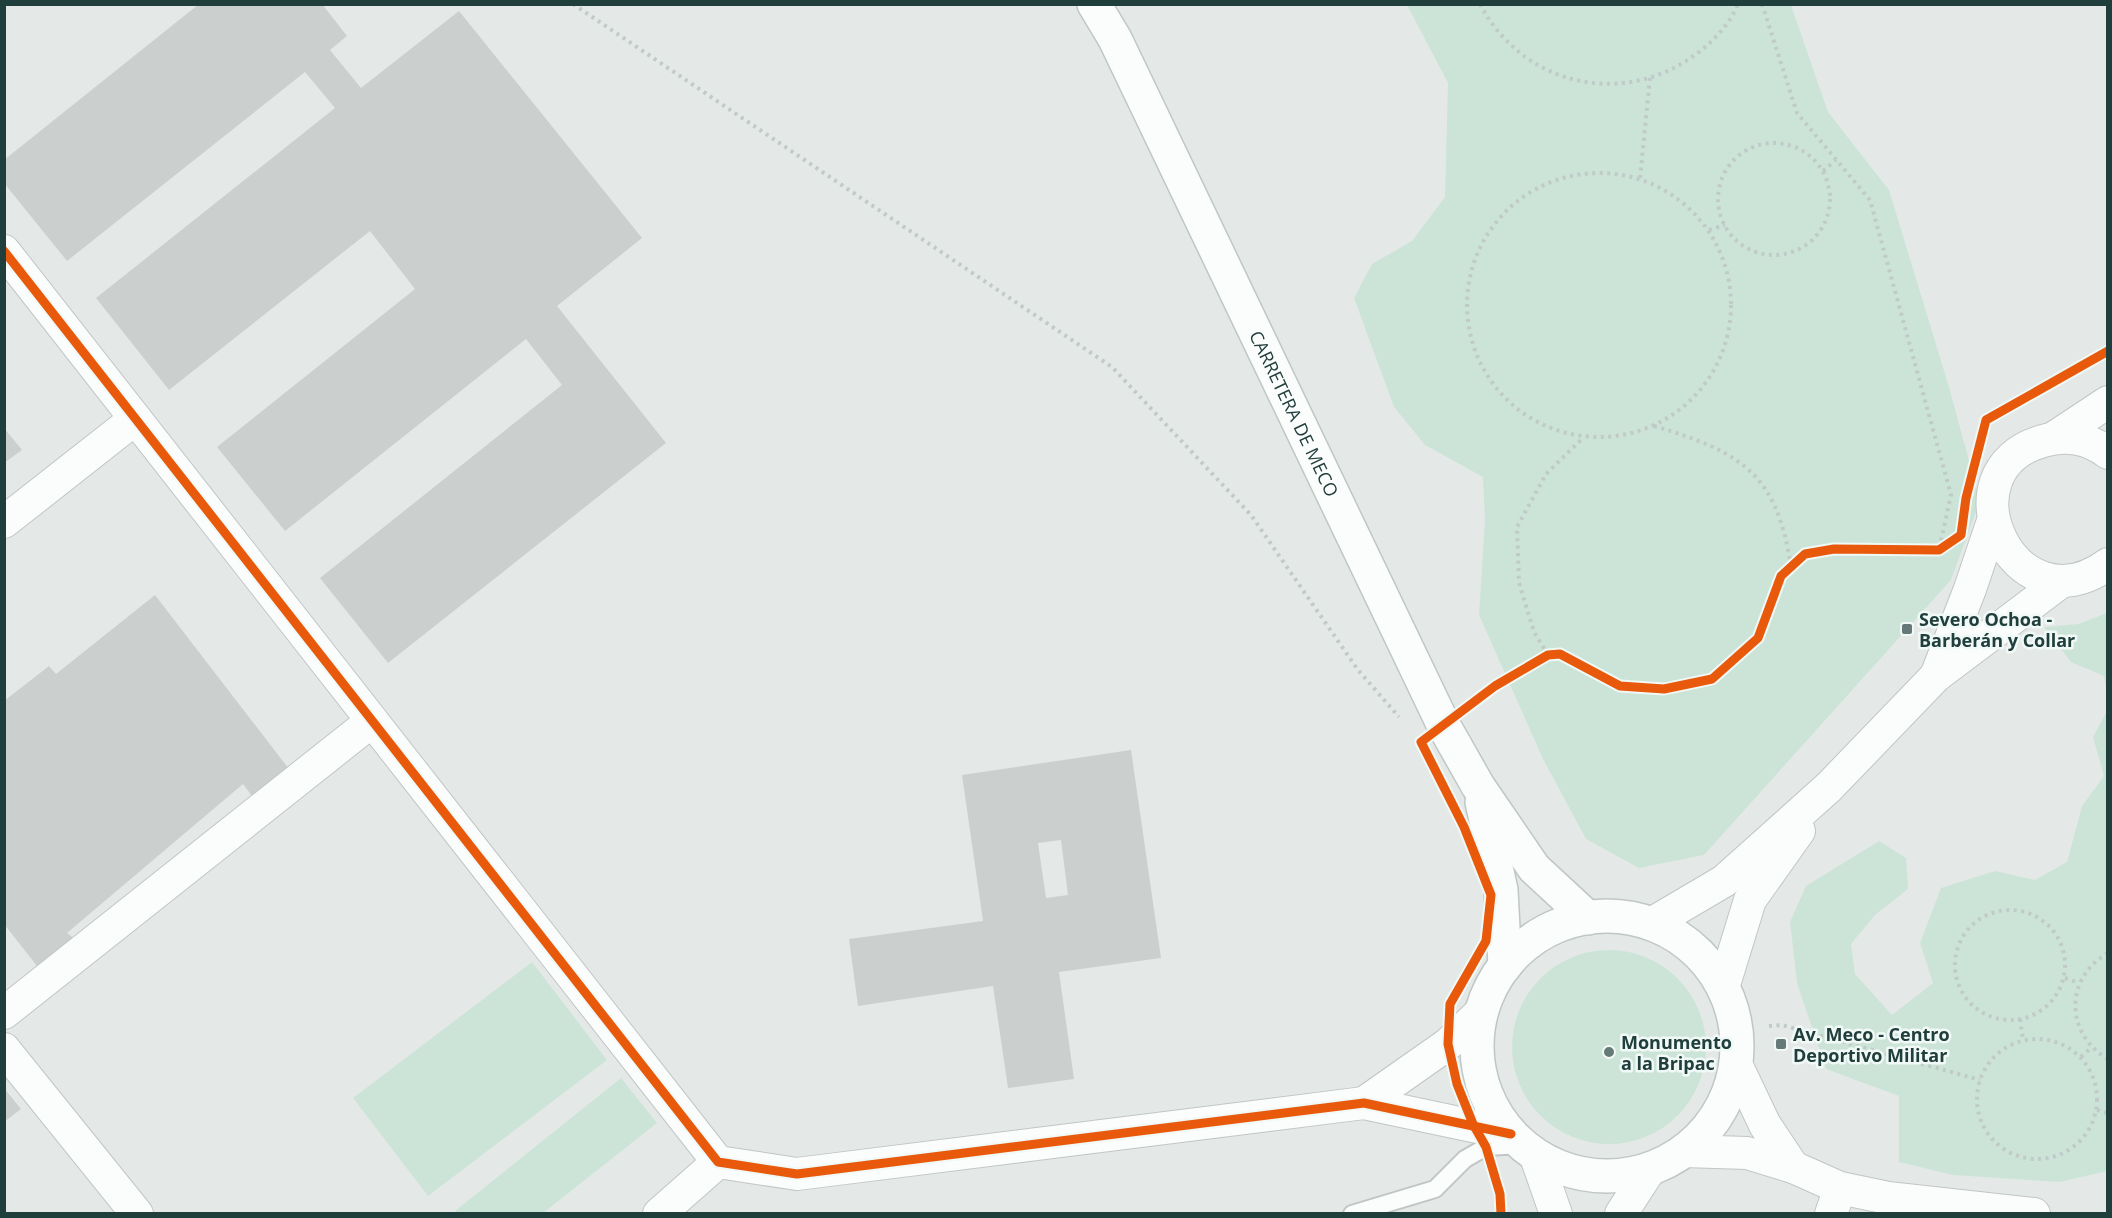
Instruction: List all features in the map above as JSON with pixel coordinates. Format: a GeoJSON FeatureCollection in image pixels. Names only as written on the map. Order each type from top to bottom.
{"type":"FeatureCollection","features":[{"type":"Feature","properties":{"kind":"street","name":"CARRETERA DE MECO"},"geometry":{"type":"LineString","coordinates":[[1094,4],[1115,39]]}},
{"type":"Feature","properties":{"kind":"street","name":"CARRETERA DE MECO"},"geometry":{"type":"LineString","coordinates":[[1102,4],[1115,39],[1444,726],[1478,786]]}},
{"type":"Feature","properties":{"kind":"street"},"geometry":{"type":"LineString","coordinates":[[4,251],[718,1162],[797,1174],[1364,1103],[1523,1144]]}},
{"type":"Feature","properties":{"kind":"street"},"geometry":{"type":"LineString","coordinates":[[2108,402],[2055,437],[2019,452],[2006,466],[1996,483],[1992,501],[1993,521],[2000,541],[2013,559],[2037,575],[2062,581],[2084,577],[2108,564]]}},
{"type":"Feature","properties":{"kind":"street"},"geometry":{"type":"LineString","coordinates":[[4,522],[135,419]]}},
{"type":"Feature","properties":{"kind":"street"},"geometry":{"type":"LineString","coordinates":[[2055,437],[2090,442],[2108,453]]}},
{"type":"Feature","properties":{"kind":"street"},"geometry":{"type":"LineString","coordinates":[[1936,676],[1970,590],[1993,521]]}},
{"type":"Feature","properties":{"kind":"street"},"geometry":{"type":"LineString","coordinates":[[1651,924],[1724,881],[1829,787],[1936,676],[2062,581]]}},
{"type":"Feature","properties":{"kind":"street"},"geometry":{"type":"LineString","coordinates":[[4,1013],[372,721]]}},
{"type":"Feature","properties":{"kind":"street"},"geometry":{"type":"LineString","coordinates":[[1478,786],[1534,868],[1588,918]]}},
{"type":"Feature","properties":{"kind":"street"},"geometry":{"type":"LineString","coordinates":[[1478,786],[1501,890],[1505,966]]}},
{"type":"Feature","properties":{"kind":"street"},"geometry":{"type":"LineString","coordinates":[[1723,987],[1750,900],[1829,787]]}},
{"type":"Feature","properties":{"kind":"street"},"geometry":{"type":"LineString","coordinates":[[1620,917],[1651,924],[1680,939],[1705,960],[1723,987],[1733,1012],[1737,1038],[1736,1064],[1730,1089],[1719,1113],[1704,1134],[1684,1151],[1650,1169],[1621,1175],[1591,1175],[1562,1168],[1523,1144],[1495,1113],[1484,1090],[1477,1065],[1476,1039],[1480,1013],[1490,988],[1505,966],[1522,948],[1542,934],[1564,924],[1588,918],[1620,917]]}},
{"type":"Feature","properties":{"kind":"street"},"geometry":{"type":"LineString","coordinates":[[1364,1103],[1449,1044],[1480,1013]]}},
{"type":"Feature","properties":{"kind":"street"},"geometry":{"type":"LineString","coordinates":[[4,1049],[137,1214]]}},
{"type":"Feature","properties":{"kind":"street"},"geometry":{"type":"LineString","coordinates":[[1736,1064],[1765,1125],[1793,1167],[1836,1201],[1888,1198],[2034,1214]]}},
{"type":"Feature","properties":{"kind":"street"},"geometry":{"type":"LineString","coordinates":[[1523,1144],[1556,1214]]}},
{"type":"Feature","properties":{"kind":"street"},"geometry":{"type":"LineString","coordinates":[[1684,1151],[1746,1153],[1793,1167]]}},
{"type":"Feature","properties":{"kind":"street"},"geometry":{"type":"LineString","coordinates":[[658,1214],[718,1162]]}},
{"type":"Feature","properties":{"kind":"street"},"geometry":{"type":"LineString","coordinates":[[1621,1214],[1650,1169]]}},
{"type":"Feature","properties":{"kind":"lane"},"geometry":{"type":"LineString","coordinates":[[1352,1214],[1436,1190],[1465,1159],[1486,1147],[1523,1144]]}},
{"type":"Feature","properties":{"kind":"path"},"geometry":{"type":"LineString","coordinates":[[573,4],[1112,367],[1251,516],[1358,670],[1406,724]]}},
{"type":"Feature","properties":{"kind":"path"},"geometry":{"type":"LineString","coordinates":[[1480,4],[1492,28],[1529,62],[1574,81],[1621,85],[1665,74],[1705,49],[1734,14],[1738,4]]}},
{"type":"Feature","properties":{"kind":"path"},"geometry":{"type":"LineString","coordinates":[[1762,4],[1797,113],[1870,200],[1951,495],[1939,550]]}},
{"type":"Feature","properties":{"kind":"path"},"geometry":{"type":"LineString","coordinates":[[1640,178],[1650,78]]}},
{"type":"Feature","properties":{"kind":"path"},"geometry":{"type":"LineString","coordinates":[[1778,143],[1796,147],[1812,157],[1823,171],[1829,189],[1827,217],[1812,240],[1797,250],[1779,255],[1760,254],[1743,246],[1725,225],[1717,199],[1720,181],[1729,164],[1743,152],[1760,144],[1778,143]]}},
{"type":"Feature","properties":{"kind":"path"},"geometry":{"type":"LineString","coordinates":[[1823,171],[1836,160]]}},
{"type":"Feature","properties":{"kind":"path"},"geometry":{"type":"LineString","coordinates":[[1597,172],[1640,178],[1679,198],[1709,230],[1728,269],[1732,302],[1733,312],[1724,355],[1701,392],[1668,420],[1627,436],[1584,438],[1541,426],[1504,400],[1479,364],[1466,321],[1469,276],[1485,235],[1515,202],[1553,180],[1597,172]]}},
{"type":"Feature","properties":{"kind":"path"},"geometry":{"type":"LineString","coordinates":[[1709,230],[1725,225]]}},
{"type":"Feature","properties":{"kind":"path"},"geometry":{"type":"LineString","coordinates":[[1654,426],[1697,439],[1726,452],[1753,474],[1769,494],[1783,523],[1794,564],[1780,576]]}},
{"type":"Feature","properties":{"kind":"path"},"geometry":{"type":"LineString","coordinates":[[1560,654],[1543,657],[1534,632],[1519,583],[1517,527],[1546,474],[1584,438]]}},
{"type":"Feature","properties":{"kind":"path"},"geometry":{"type":"LineString","coordinates":[[1928,549],[1939,550],[1954,540]]}},
{"type":"Feature","properties":{"kind":"path"},"geometry":{"type":"LineString","coordinates":[[2001,910],[2019,910],[2037,916],[2051,927],[2062,942],[2066,960],[2065,978],[2058,995],[2045,1009],[2020,1019],[2002,1020],[1982,1013],[1971,1005],[1960,989],[1955,970],[1955,958],[1959,945],[1973,924],[1984,916],[2001,910]]}},
{"type":"Feature","properties":{"kind":"path"},"geometry":{"type":"LineString","coordinates":[[2108,953],[2095,960],[2082,976],[2074,995],[2074,1016],[2082,1036],[2108,1059]]}},
{"type":"Feature","properties":{"kind":"path"},"geometry":{"type":"LineString","coordinates":[[2065,978],[2079,983]]}},
{"type":"Feature","properties":{"kind":"path"},"geometry":{"type":"LineString","coordinates":[[2020,1019],[2024,1040]]}},
{"type":"Feature","properties":{"kind":"path"},"geometry":{"type":"LineString","coordinates":[[1769,1026],[1782,1024],[1980,1080]]}},
{"type":"Feature","properties":{"kind":"path"},"geometry":{"type":"LineString","coordinates":[[2047,1039],[2065,1045],[2080,1057],[2091,1073],[2097,1091],[2097,1110],[2089,1128],[2076,1144],[2059,1154],[2040,1159],[2019,1156],[2001,1147],[1988,1132],[1979,1114],[1977,1094],[1980,1080],[1993,1058],[2009,1046],[2024,1040],[2047,1039]]}},
{"type":"Feature","properties":{"kind":"path"},"geometry":{"type":"LineString","coordinates":[[2080,1057],[2092,1047]]}},
{"type":"Feature","properties":{"kind":"path"},"geometry":{"type":"LineString","coordinates":[[2097,1110],[2108,1113]]}},
{"type":"Feature","properties":{"kind":"green space"},"geometry":{"type":"Polygon","coordinates":[[[1407,5],[1791,5],[1828,112],[1889,190],[1949,387],[1980,501],[1951,580],[1704,855],[1639,868],[1586,839],[1543,759],[1479,615],[1485,521],[1483,477],[1425,445],[1394,407],[1354,298],[1372,264],[1412,241],[1445,197],[1448,83],[1407,5]]]}},
{"type":"Feature","properties":{"kind":"green space"},"geometry":{"type":"Polygon","coordinates":[[[2108,613],[2107,692],[2104,676],[2071,662],[2044,627],[2078,624],[2108,613]]]}},
{"type":"Feature","properties":{"kind":"green space"},"geometry":{"type":"Polygon","coordinates":[[[2107,711],[2107,1171],[2060,1182],[1953,1175],[1899,1162],[1899,1096],[1826,1069],[1797,983],[1790,922],[1806,886],[1879,841],[1906,858],[1908,889],[1875,915],[1851,944],[1855,974],[1892,1015],[1933,983],[1920,943],[1941,888],[1995,871],[2035,880],[2067,862],[2082,806],[2104,776],[2093,737],[2107,711]]]}},
{"type":"Feature","properties":{"kind":"green space"},"geometry":{"type":"Polygon","coordinates":[[[1599,950],[1619,950],[1655,961],[1678,978],[1690,993],[1699,1010],[1706,1037],[1706,1057],[1699,1084],[1690,1101],[1678,1116],[1663,1128],[1646,1137],[1619,1144],[1599,1144],[1563,1133],[1534,1109],[1523,1093],[1516,1075],[1512,1057],[1512,1037],[1523,1001],[1547,972],[1563,961],[1581,954],[1599,950]]]}},
{"type":"Feature","properties":{"kind":"green space"},"geometry":{"type":"Polygon","coordinates":[[[532,962],[607,1060],[428,1196],[353,1098],[532,962]]]}},
{"type":"Feature","properties":{"kind":"green space"},"geometry":{"type":"Polygon","coordinates":[[[621,1078],[657,1123],[543,1213],[457,1213],[455,1211],[621,1078]]]}},
{"type":"Feature","properties":{"kind":"building"},"geometry":{"type":"Polygon","coordinates":[[[199,4],[322,4],[347,36],[330,50],[361,88],[459,11],[642,238],[557,306],[666,443],[388,663],[320,578],[562,385],[526,339],[285,531],[217,447],[415,289],[370,231],[169,390],[96,298],[335,108],[305,72],[67,261],[4,183],[4,160],[199,4]]]}},
{"type":"Feature","properties":{"kind":"building"},"geometry":{"type":"Polygon","coordinates":[[[4,428],[22,450],[4,463],[4,428]]]}},
{"type":"Feature","properties":{"kind":"building"},"geometry":{"type":"Polygon","coordinates":[[[155,595],[289,769],[252,796],[243,784],[67,933],[75,939],[37,966],[4,924],[4,701],[49,666],[56,674],[155,595]]]}},
{"type":"Feature","properties":{"kind":"building"},"geometry":{"type":"Polygon","coordinates":[[[1131,750],[1161,958],[1059,972],[1074,1079],[1008,1088],[993,986],[858,1006],[849,939],[983,921],[962,775],[1131,750]],[[1061,840],[1038,843],[1046,898],[1068,895],[1061,840]]]}},
{"type":"Feature","properties":{"kind":"building"},"geometry":{"type":"Polygon","coordinates":[[[4,1088],[21,1109],[4,1122],[4,1088]]]}},
{"type":"Feature","properties":{"kind":"cycle path"},"geometry":{"type":"LineString","coordinates":[[4,251],[718,1162],[797,1174],[1364,1103],[1511,1134]]}},
{"type":"Feature","properties":{"kind":"cycle path"},"geometry":{"type":"LineString","coordinates":[[1501,1214],[1500,1194],[1486,1147],[1473,1124],[1457,1084],[1448,1044],[1450,1004],[1486,941],[1491,895],[1464,827],[1421,742],[1495,686],[1548,655],[1560,654],[1620,686],[1664,689],[1712,679],[1758,638],[1781,576],[1805,554],[1834,549],[1939,550],[1961,535],[1966,498],[1986,420],[2108,351]]}},
{"type":"Feature","properties":{"kind":"place","name":"Severo Ochoa - Barberán y Collar"},"geometry":{"type":"Point","coordinates":[1907,629]}},
{"type":"Feature","properties":{"kind":"place","name":"Av. Meco - Centro Deportivo Militar"},"geometry":{"type":"Point","coordinates":[1781,1044]}},
{"type":"Feature","properties":{"kind":"place","name":"Monumento a la Bripac"},"geometry":{"type":"Point","coordinates":[1609,1052]}}]}
